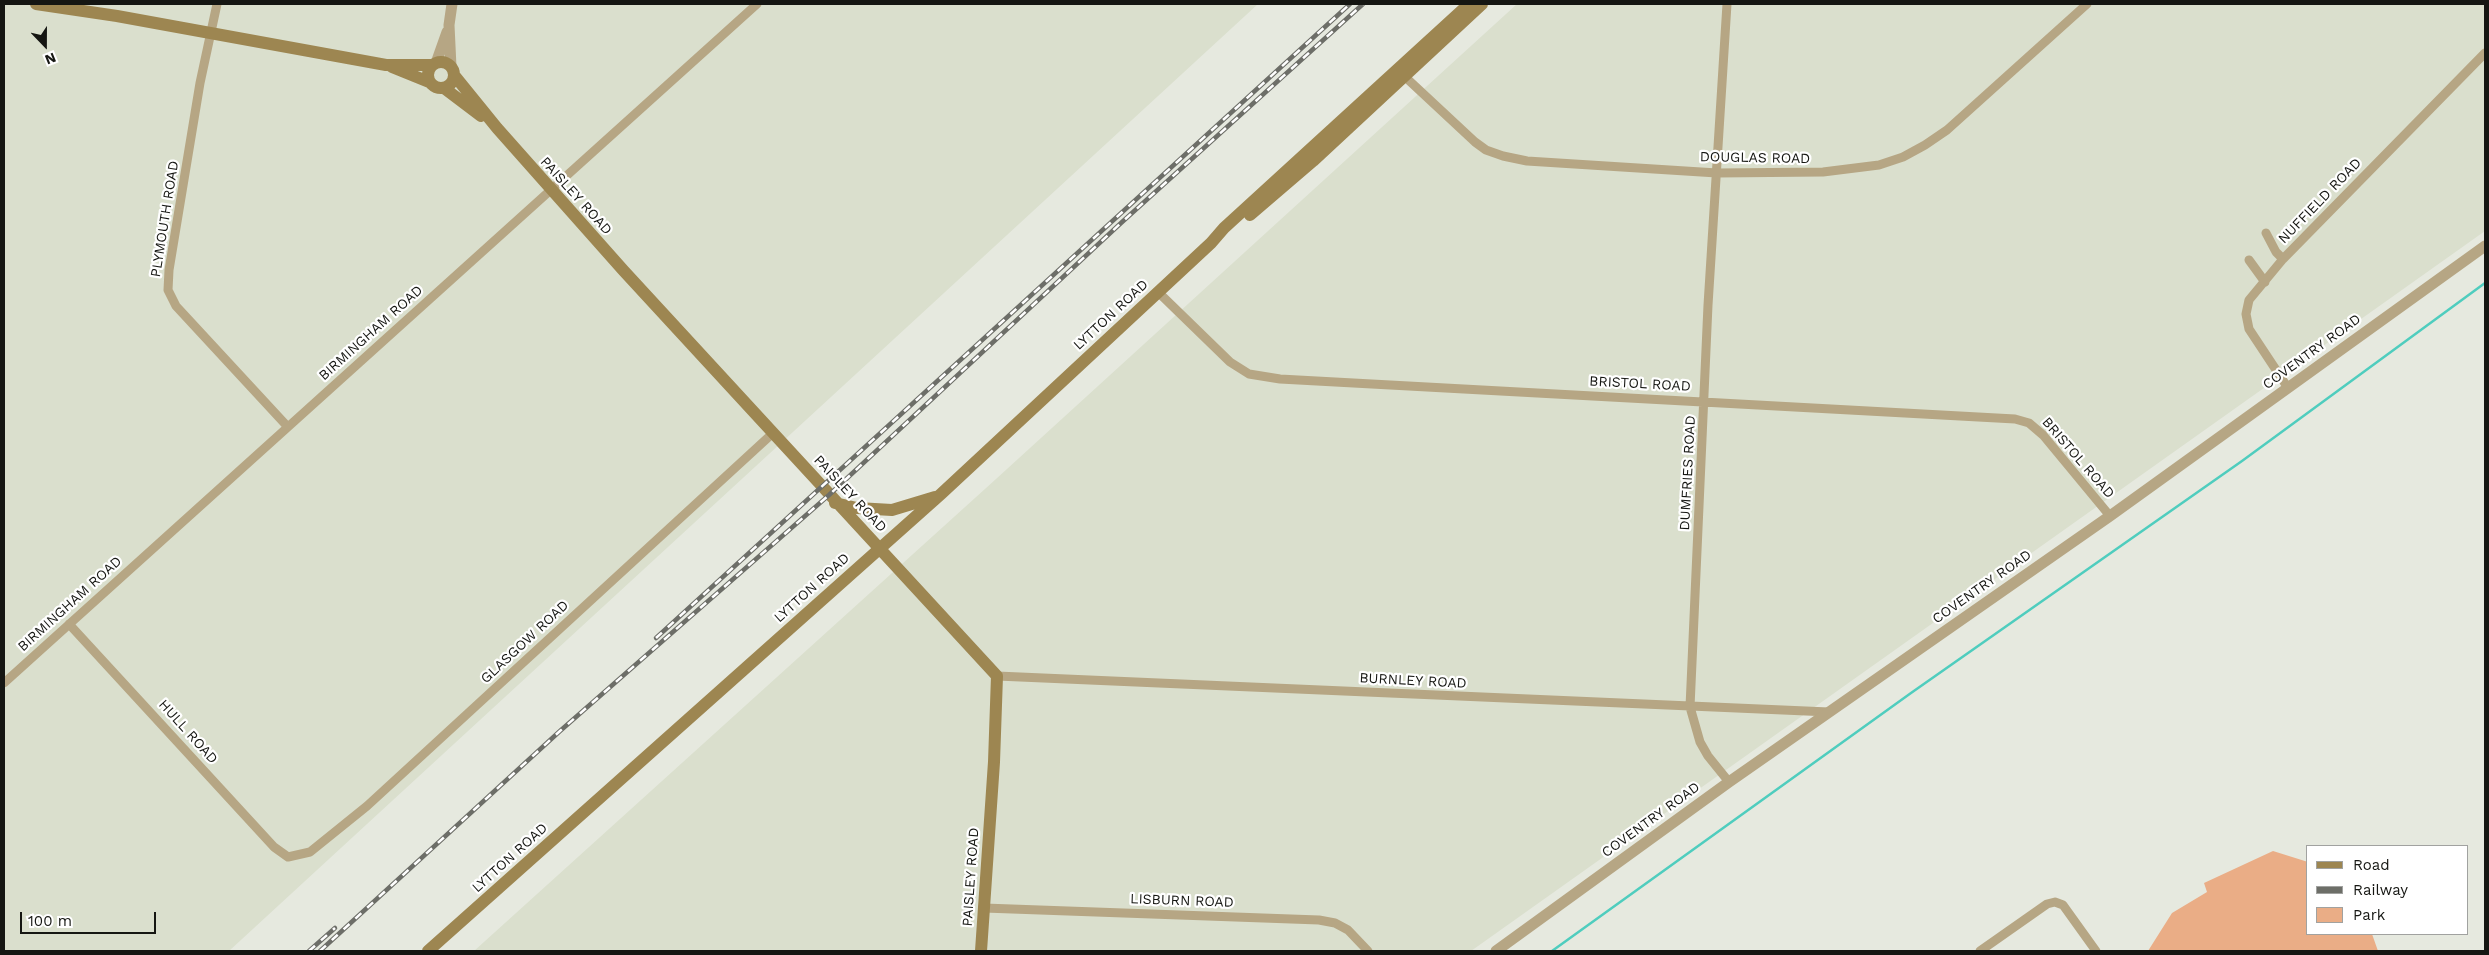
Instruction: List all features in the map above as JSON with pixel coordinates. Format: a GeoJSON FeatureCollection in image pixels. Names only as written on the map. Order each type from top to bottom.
{"type":"FeatureCollection","features":[{"type":"Feature","properties":{"kind":"main road"},"geometry":{"type":"LineString","coordinates":[[36,4],[117,16],[386,65],[430,82]]}},
{"type":"Feature","properties":{"kind":"main road","name":"LYTTON ROAD"},"geometry":{"type":"LineString","coordinates":[[1401,73],[1468,4]]}},
{"type":"Feature","properties":{"kind":"main road","name":"LYTTON ROAD"},"geometry":{"type":"LineString","coordinates":[[428,951],[942,494],[1212,243],[1224,228],[1482,4]]}},
{"type":"Feature","properties":{"kind":"main road"},"geometry":{"type":"LineString","coordinates":[[386,65],[444,62],[452,71],[451,83],[444,88],[434,87],[427,75],[434,64]]}},
{"type":"Feature","properties":{"kind":"main road","name":"PAISLEY ROAD"},"geometry":{"type":"LineString","coordinates":[[452,71],[496,128],[552,191],[835,503],[880,548],[997,676],[994,768],[981,951]]}},
{"type":"Feature","properties":{"kind":"main road","name":"PAISLEY ROAD"},"geometry":{"type":"LineString","coordinates":[[444,88],[496,128]]}},
{"type":"Feature","properties":{"kind":"main road"},"geometry":{"type":"LineString","coordinates":[[835,503],[857,508],[892,510],[942,494]]}},
{"type":"Feature","properties":{"kind":"street","name":"PLYMOUTH ROAD"},"geometry":{"type":"LineString","coordinates":[[217,4],[210,34],[169,270],[168,290],[176,306],[287,426]]}},
{"type":"Feature","properties":{"kind":"street"},"geometry":{"type":"LineString","coordinates":[[452,4],[449,25],[452,71]]}},
{"type":"Feature","properties":{"kind":"street","name":"BIRMINGHAM ROAD"},"geometry":{"type":"LineString","coordinates":[[4,683],[287,426],[552,191],[757,4]]}},
{"type":"Feature","properties":{"kind":"street","name":"DUMFRIES ROAD"},"geometry":{"type":"LineString","coordinates":[[1727,4],[1708,305],[1690,707],[1700,742],[1708,756],[1729,782]]}},
{"type":"Feature","properties":{"kind":"street","name":"DOUGLAS ROAD"},"geometry":{"type":"LineString","coordinates":[[1401,73],[1474,142],[1486,150],[1503,156],[1527,161],[1717,173],[1823,172],[1880,164],[1903,158],[1947,130],[2087,4]]}},
{"type":"Feature","properties":{"kind":"street"},"geometry":{"type":"LineString","coordinates":[[434,64],[449,25]]}},
{"type":"Feature","properties":{"kind":"street","name":"NUFFIELD ROAD"},"geometry":{"type":"LineString","coordinates":[[2288,388],[2249,329],[2246,314],[2249,300],[2283,259],[2485,53]]}},
{"type":"Feature","properties":{"kind":"street"},"geometry":{"type":"LineString","coordinates":[[2266,233],[2276,252],[2283,259]]}},
{"type":"Feature","properties":{"kind":"street","name":"COVENTRY ROAD"},"geometry":{"type":"LineString","coordinates":[[1496,951],[1729,782],[2110,516],[2485,246]]}},
{"type":"Feature","properties":{"kind":"street"},"geometry":{"type":"LineString","coordinates":[[2249,260],[2265,282]]}},
{"type":"Feature","properties":{"kind":"street","name":"BRISTOL ROAD"},"geometry":{"type":"LineString","coordinates":[[1158,292],[1230,362],[1249,374],[1280,379],[2015,419],[2029,423],[2043,435],[2110,516]]}},
{"type":"Feature","properties":{"kind":"street","name":"GLASGOW ROAD"},"geometry":{"type":"LineString","coordinates":[[288,857],[310,852],[368,806],[773,434]]}},
{"type":"Feature","properties":{"kind":"street","name":"HULL ROAD"},"geometry":{"type":"LineString","coordinates":[[69,624],[274,847],[288,857]]}},
{"type":"Feature","properties":{"kind":"street","name":"BURNLEY ROAD"},"geometry":{"type":"LineString","coordinates":[[997,676],[1828,712]]}},
{"type":"Feature","properties":{"kind":"street"},"geometry":{"type":"LineString","coordinates":[[1980,951],[2047,904],[2055,902],[2063,905],[2096,951]]}},
{"type":"Feature","properties":{"kind":"street","name":"LISBURN ROAD"},"geometry":{"type":"LineString","coordinates":[[984,908],[1319,920],[1348,930],[1368,951]]}},
{"type":"Feature","properties":{"kind":"shaded area"},"geometry":{"type":"Polygon","coordinates":[[[4,4],[1258,4],[229,951],[4,951],[4,4]]]}},
{"type":"Feature","properties":{"kind":"shaded area"},"geometry":{"type":"Polygon","coordinates":[[[1517,4],[2485,4],[2485,231],[1471,951],[474,951],[996,479],[1517,4]]]}},
{"type":"Feature","properties":{"kind":"green space"},"geometry":{"type":"Polygon","coordinates":[[[2273,851],[2306,861],[2306,935],[2372,935],[2378,951],[2148,951],[2172,913],[2207,892],[2204,883],[2273,851]]]}},
{"type":"Feature","properties":{"kind":"waterway"},"geometry":{"type":"LineString","coordinates":[[1552,951],[1911,693],[2242,461],[2485,283]]}},
{"type":"Feature","properties":{"kind":"railway"},"geometry":{"type":"LineString","coordinates":[[656,638],[1350,4]]}},
{"type":"Feature","properties":{"kind":"railway"},"geometry":{"type":"LineString","coordinates":[[320,951],[560,731],[829,495],[1121,223],[1363,4]]}},
{"type":"Feature","properties":{"kind":"railway"},"geometry":{"type":"LineString","coordinates":[[309,951],[335,928]]}}]}
